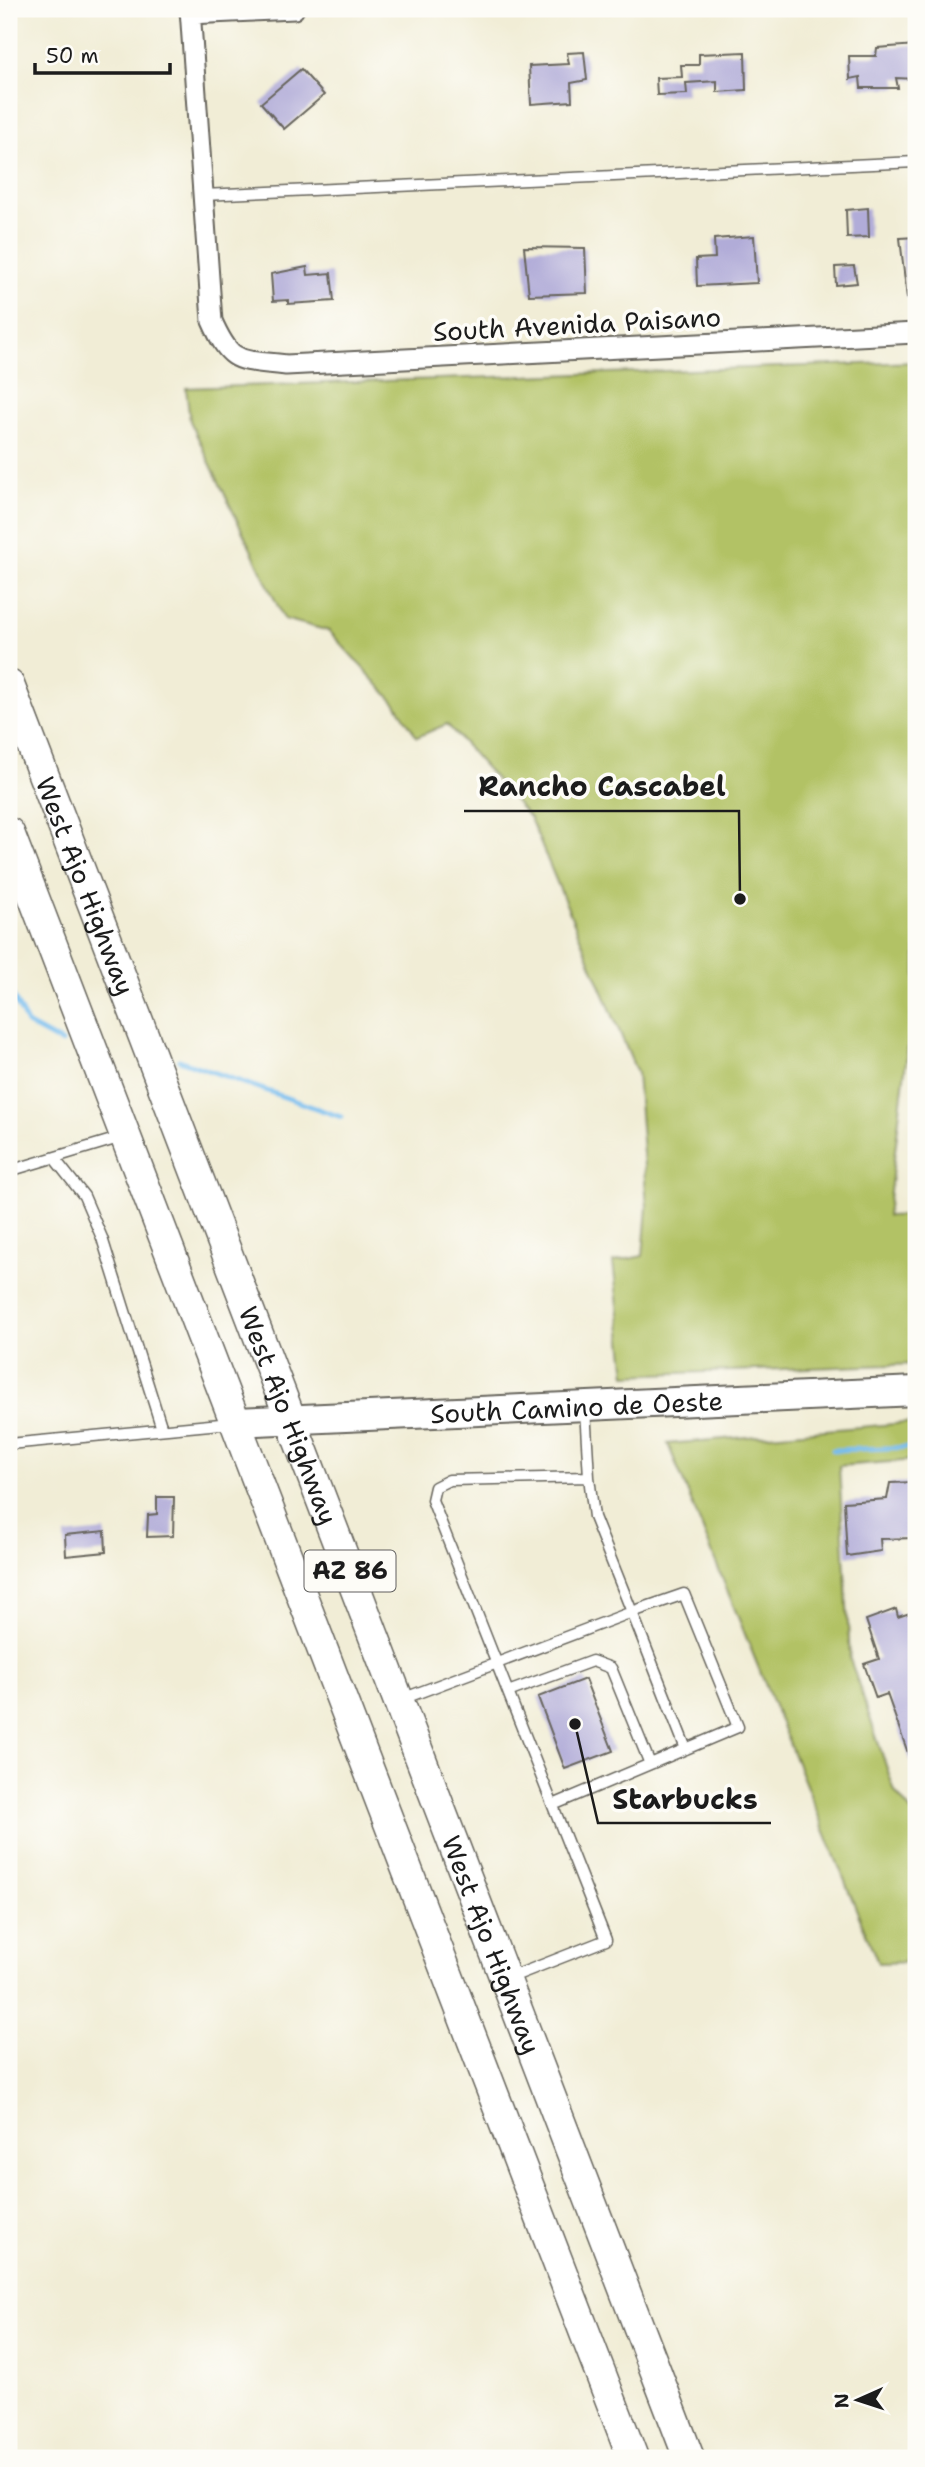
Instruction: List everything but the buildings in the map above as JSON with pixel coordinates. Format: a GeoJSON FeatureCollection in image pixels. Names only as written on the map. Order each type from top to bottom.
{"type":"FeatureCollection","features":[{"type":"Feature","properties":{"kind":"main road","name":"West Ajo Highway"},"geometry":{"type":"LineString","coordinates":[[9,685],[689,2458]]}},
{"type":"Feature","properties":{"kind":"main road","name":"West Ajo Highway"},"geometry":{"type":"LineString","coordinates":[[9,833],[633,2458]]}},
{"type":"Feature","properties":{"kind":"street"},"geometry":{"type":"LineString","coordinates":[[203,195],[190,11],[294,9]]}},
{"type":"Feature","properties":{"kind":"street","name":"South Avenida Paisano"},"geometry":{"type":"LineString","coordinates":[[203,195],[212,321],[225,350],[240,359],[286,365],[916,333]]}},
{"type":"Feature","properties":{"kind":"street","name":"South Camino de Oeste"},"geometry":{"type":"LineString","coordinates":[[237,1422],[916,1391]]}},
{"type":"Feature","properties":{"kind":"lane"},"geometry":{"type":"LineString","coordinates":[[203,195],[916,162]]}},
{"type":"Feature","properties":{"kind":"lane"},"geometry":{"type":"LineString","coordinates":[[9,1171],[126,1136]]}},
{"type":"Feature","properties":{"kind":"lane"},"geometry":{"type":"LineString","coordinates":[[54,1158],[84,1196],[102,1238],[162,1429]]}},
{"type":"Feature","properties":{"kind":"lane"},"geometry":{"type":"LineString","coordinates":[[585,1405],[594,1517],[685,1749]]}},
{"type":"Feature","properties":{"kind":"lane"},"geometry":{"type":"LineString","coordinates":[[9,1444],[237,1422]]}},
{"type":"Feature","properties":{"kind":"lane"},"geometry":{"type":"LineString","coordinates":[[505,1980],[606,1940],[432,1500],[435,1487],[449,1480],[589,1477]]}},
{"type":"Feature","properties":{"kind":"lane"},"geometry":{"type":"LineString","coordinates":[[399,1700],[684,1594],[738,1727],[553,1805]]}},
{"type":"Feature","properties":{"kind":"lane"},"geometry":{"type":"LineString","coordinates":[[508,1692],[592,1661],[611,1668],[650,1764]]}},
{"type":"Feature","properties":{"kind":"green space"},"geometry":{"type":"Polygon","coordinates":[[[916,362],[916,980],[887,1216],[916,1215],[916,1364],[626,1375],[613,1262],[643,1256],[647,1207],[637,1073],[530,818],[447,724],[417,737],[396,704],[329,631],[284,619],[190,421],[186,388],[916,362]]]}},
{"type":"Feature","properties":{"kind":"green space"},"geometry":{"type":"Polygon","coordinates":[[[916,1422],[916,1460],[839,1466],[850,1659],[895,1792],[916,1817],[916,1962],[878,1963],[668,1444],[916,1422]]]}},
{"type":"Feature","properties":{"kind":"waterway"},"geometry":{"type":"LineString","coordinates":[[9,988],[27,1024],[62,1043]]}},
{"type":"Feature","properties":{"kind":"waterway"},"geometry":{"type":"LineString","coordinates":[[179,1060],[341,1117]]}},
{"type":"Feature","properties":{"kind":"waterway"},"geometry":{"type":"LineString","coordinates":[[833,1450],[916,1447]]}},
{"type":"Feature","properties":{"kind":"place","name":"Rancho Cascabel"},"geometry":{"type":"Point","coordinates":[740,899]}},
{"type":"Feature","properties":{"kind":"place","name":"Starbucks"},"geometry":{"type":"Point","coordinates":[575,1724]}}]}
